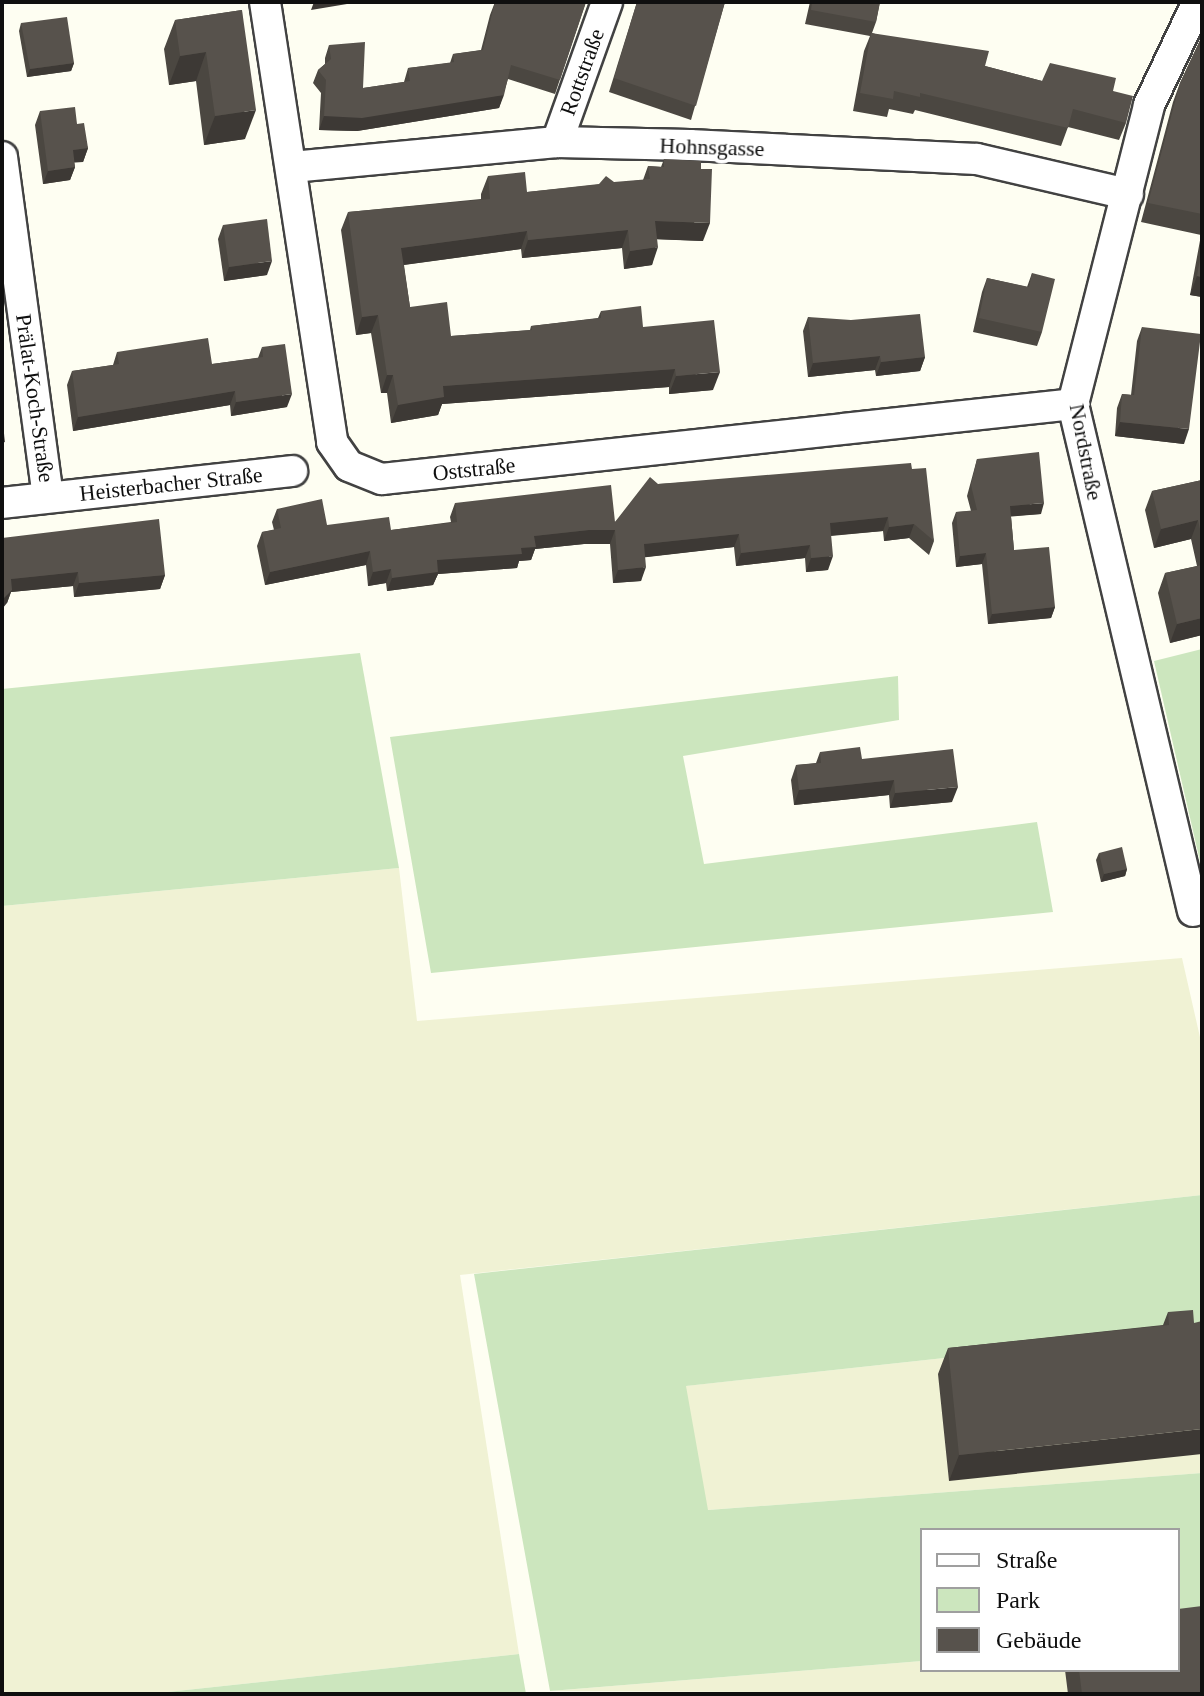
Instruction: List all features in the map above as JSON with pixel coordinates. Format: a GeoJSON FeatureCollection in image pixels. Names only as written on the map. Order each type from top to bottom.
{"type":"FeatureCollection","features":[{"type":"Feature","properties":{"kind":"street","name":"Oststraße"},"geometry":{"type":"LineString","coordinates":[[265,2],[332,442],[349,466],[382,479],[1073,404]]}},
{"type":"Feature","properties":{"kind":"street","name":"Rottstraße"},"geometry":{"type":"LineString","coordinates":[[557,142],[607,2]]}},
{"type":"Feature","properties":{"kind":"street","name":"Nordstraße"},"geometry":{"type":"LineString","coordinates":[[1193,911],[1073,404],[1149,105],[1198,2]]}},
{"type":"Feature","properties":{"kind":"street","name":"Hohnsgasse"},"geometry":{"type":"LineString","coordinates":[[292,167],[557,142],[977,159],[1128,194]]}},
{"type":"Feature","properties":{"kind":"street","name":"Prälat-Koch-Straße"},"geometry":{"type":"LineString","coordinates":[[2,157],[48,496]]}},
{"type":"Feature","properties":{"kind":"street","name":"Heisterbacher Straße"},"geometry":{"type":"LineString","coordinates":[[2,503],[292,471]]}},
{"type":"Feature","properties":{"kind":"green space"},"geometry":{"type":"Polygon","coordinates":[[[1202,649],[1202,870],[1154,661],[1202,649]]]}},
{"type":"Feature","properties":{"kind":"green space"},"geometry":{"type":"Polygon","coordinates":[[[360,653],[399,868],[2,906],[2,689],[360,653]]]}},
{"type":"Feature","properties":{"kind":"green space"},"geometry":{"type":"Polygon","coordinates":[[[898,676],[899,720],[683,756],[704,864],[1037,822],[1053,912],[431,973],[390,737],[898,676]]]}},
{"type":"Feature","properties":{"kind":"green space"},"geometry":{"type":"Polygon","coordinates":[[[399,868],[417,1021],[1182,958],[1202,1046],[1202,1195],[460,1275],[519,1654],[149,1694],[2,1694],[2,906],[399,868]]]}},
{"type":"Feature","properties":{"kind":"green space"},"geometry":{"type":"Polygon","coordinates":[[[1202,1195],[1202,1330],[686,1386],[708,1510],[1202,1473],[1202,1632],[1180,1634],[1180,1528],[920,1528],[920,1661],[550,1691],[474,1274],[1202,1195]]]}},
{"type":"Feature","properties":{"kind":"green space"},"geometry":{"type":"Polygon","coordinates":[[[1202,1330],[1202,1473],[707,1510],[685,1386],[1202,1330]]]}},
{"type":"Feature","properties":{"kind":"green space"},"geometry":{"type":"Polygon","coordinates":[[[519,1654],[526,1694],[149,1694],[519,1654]]]}},
{"type":"Feature","properties":{"kind":"green space"},"geometry":{"type":"Polygon","coordinates":[[[920,1661],[920,1672],[1180,1672],[1202,1694],[550,1691],[920,1661]]]}},
{"type":"Feature","properties":{"kind":"building"},"geometry":{"type":"Polygon","coordinates":[[[495,2],[586,2],[560,80],[511,65],[504,95],[362,118],[324,116],[326,80],[318,70],[331,59],[329,45],[365,42],[363,88],[410,81],[408,68],[454,62],[453,54],[483,50],[495,2]]]}},
{"type":"Feature","properties":{"kind":"building"},"geometry":{"type":"Polygon","coordinates":[[[637,2],[725,2],[696,106],[614,78],[637,2]]]}},
{"type":"Feature","properties":{"kind":"building"},"geometry":{"type":"Polygon","coordinates":[[[812,2],[880,2],[876,22],[811,10],[812,2]]]}},
{"type":"Feature","properties":{"kind":"building"},"geometry":{"type":"Polygon","coordinates":[[[242,10],[256,110],[215,116],[206,52],[180,56],[175,20],[242,10]]]}},
{"type":"Feature","properties":{"kind":"building"},"geometry":{"type":"Polygon","coordinates":[[[67,17],[74,63],[30,69],[21,23],[67,17]]]}},
{"type":"Feature","properties":{"kind":"building"},"geometry":{"type":"Polygon","coordinates":[[[871,33],[989,51],[985,66],[1042,81],[1050,63],[1116,78],[1113,91],[1133,96],[1126,123],[1073,109],[1068,128],[920,93],[920,97],[894,91],[893,99],[860,93],[871,33]]]}},
{"type":"Feature","properties":{"kind":"building"},"geometry":{"type":"Polygon","coordinates":[[[1202,36],[1202,214],[1148,203],[1180,83],[1202,36]]]}},
{"type":"Feature","properties":{"kind":"building"},"geometry":{"type":"Polygon","coordinates":[[[75,107],[77,124],[84,123],[88,148],[73,150],[75,167],[48,171],[40,111],[75,107]]]}},
{"type":"Feature","properties":{"kind":"building"},"geometry":{"type":"Polygon","coordinates":[[[664,159],[701,161],[701,169],[712,169],[710,223],[655,221],[658,247],[630,251],[628,230],[528,240],[527,231],[401,248],[410,307],[447,302],[451,336],[532,330],[531,326],[601,318],[601,311],[641,306],[643,327],[714,320],[720,372],[676,376],[675,369],[443,386],[444,397],[398,405],[393,375],[387,375],[378,315],[362,317],[348,212],[490,199],[488,176],[525,172],[527,192],[599,184],[606,176],[614,182],[650,179],[648,166],[664,167],[664,159]]]}},
{"type":"Feature","properties":{"kind":"building"},"geometry":{"type":"Polygon","coordinates":[[[267,219],[272,261],[229,267],[223,225],[267,219]]]}},
{"type":"Feature","properties":{"kind":"building"},"geometry":{"type":"Polygon","coordinates":[[[1202,248],[1202,277],[1197,276],[1202,248]]]}},
{"type":"Feature","properties":{"kind":"building"},"geometry":{"type":"Polygon","coordinates":[[[1032,273],[1055,279],[1042,332],[979,318],[987,278],[1029,287],[1032,273]]]}},
{"type":"Feature","properties":{"kind":"building"},"geometry":{"type":"Polygon","coordinates":[[[920,314],[925,357],[881,362],[880,356],[813,363],[808,317],[851,320],[920,314]]]}},
{"type":"Feature","properties":{"kind":"building"},"geometry":{"type":"Polygon","coordinates":[[[1142,327],[1201,334],[1189,429],[1120,422],[1122,394],[1134,395],[1142,327]]]}},
{"type":"Feature","properties":{"kind":"building"},"geometry":{"type":"Polygon","coordinates":[[[208,338],[212,364],[263,357],[262,347],[285,344],[292,394],[236,402],[235,391],[78,417],[72,371],[119,364],[117,352],[208,338]]]}},
{"type":"Feature","properties":{"kind":"building"},"geometry":{"type":"Polygon","coordinates":[[[1039,452],[1044,503],[1010,506],[1014,550],[1049,547],[1055,607],[992,614],[986,553],[960,556],[956,512],[977,510],[971,485],[977,459],[1039,452]]]}},
{"type":"Feature","properties":{"kind":"building"},"geometry":{"type":"Polygon","coordinates":[[[911,463],[912,469],[926,468],[934,541],[914,524],[889,527],[888,517],[830,523],[833,556],[811,558],[810,545],[741,553],[739,534],[644,544],[646,567],[618,570],[615,530],[589,530],[534,536],[536,547],[521,548],[522,554],[437,560],[438,572],[392,578],[391,569],[373,572],[370,551],[270,572],[262,532],[281,528],[277,509],[322,499],[327,525],[389,517],[391,530],[457,522],[455,503],[611,485],[615,522],[650,477],[658,484],[911,463]]]}},
{"type":"Feature","properties":{"kind":"building"},"geometry":{"type":"Polygon","coordinates":[[[1202,480],[1202,539],[1198,520],[1161,529],[1152,491],[1202,480]]]}},
{"type":"Feature","properties":{"kind":"building"},"geometry":{"type":"Polygon","coordinates":[[[159,519],[165,575],[79,583],[78,572],[11,579],[12,590],[2,600],[2,538],[159,519]]]}},
{"type":"Feature","properties":{"kind":"building"},"geometry":{"type":"Polygon","coordinates":[[[1202,565],[1202,618],[1177,624],[1165,573],[1202,565]]]}},
{"type":"Feature","properties":{"kind":"building"},"geometry":{"type":"Polygon","coordinates":[[[860,747],[862,759],[953,749],[958,787],[895,793],[894,780],[799,790],[796,765],[821,763],[820,752],[860,747]]]}},
{"type":"Feature","properties":{"kind":"building"},"geometry":{"type":"Polygon","coordinates":[[[1122,847],[1127,869],[1104,874],[1099,853],[1122,847]]]}},
{"type":"Feature","properties":{"kind":"building"},"geometry":{"type":"Polygon","coordinates":[[[1193,1310],[1194,1323],[1202,1321],[1202,1429],[959,1455],[948,1348],[1169,1325],[1168,1312],[1193,1310]]]}},
{"type":"Feature","properties":{"kind":"building"},"geometry":{"type":"Polygon","coordinates":[[[1202,1606],[1202,1694],[1082,1694],[1079,1672],[1180,1672],[1180,1609],[1202,1606]]]}}]}
